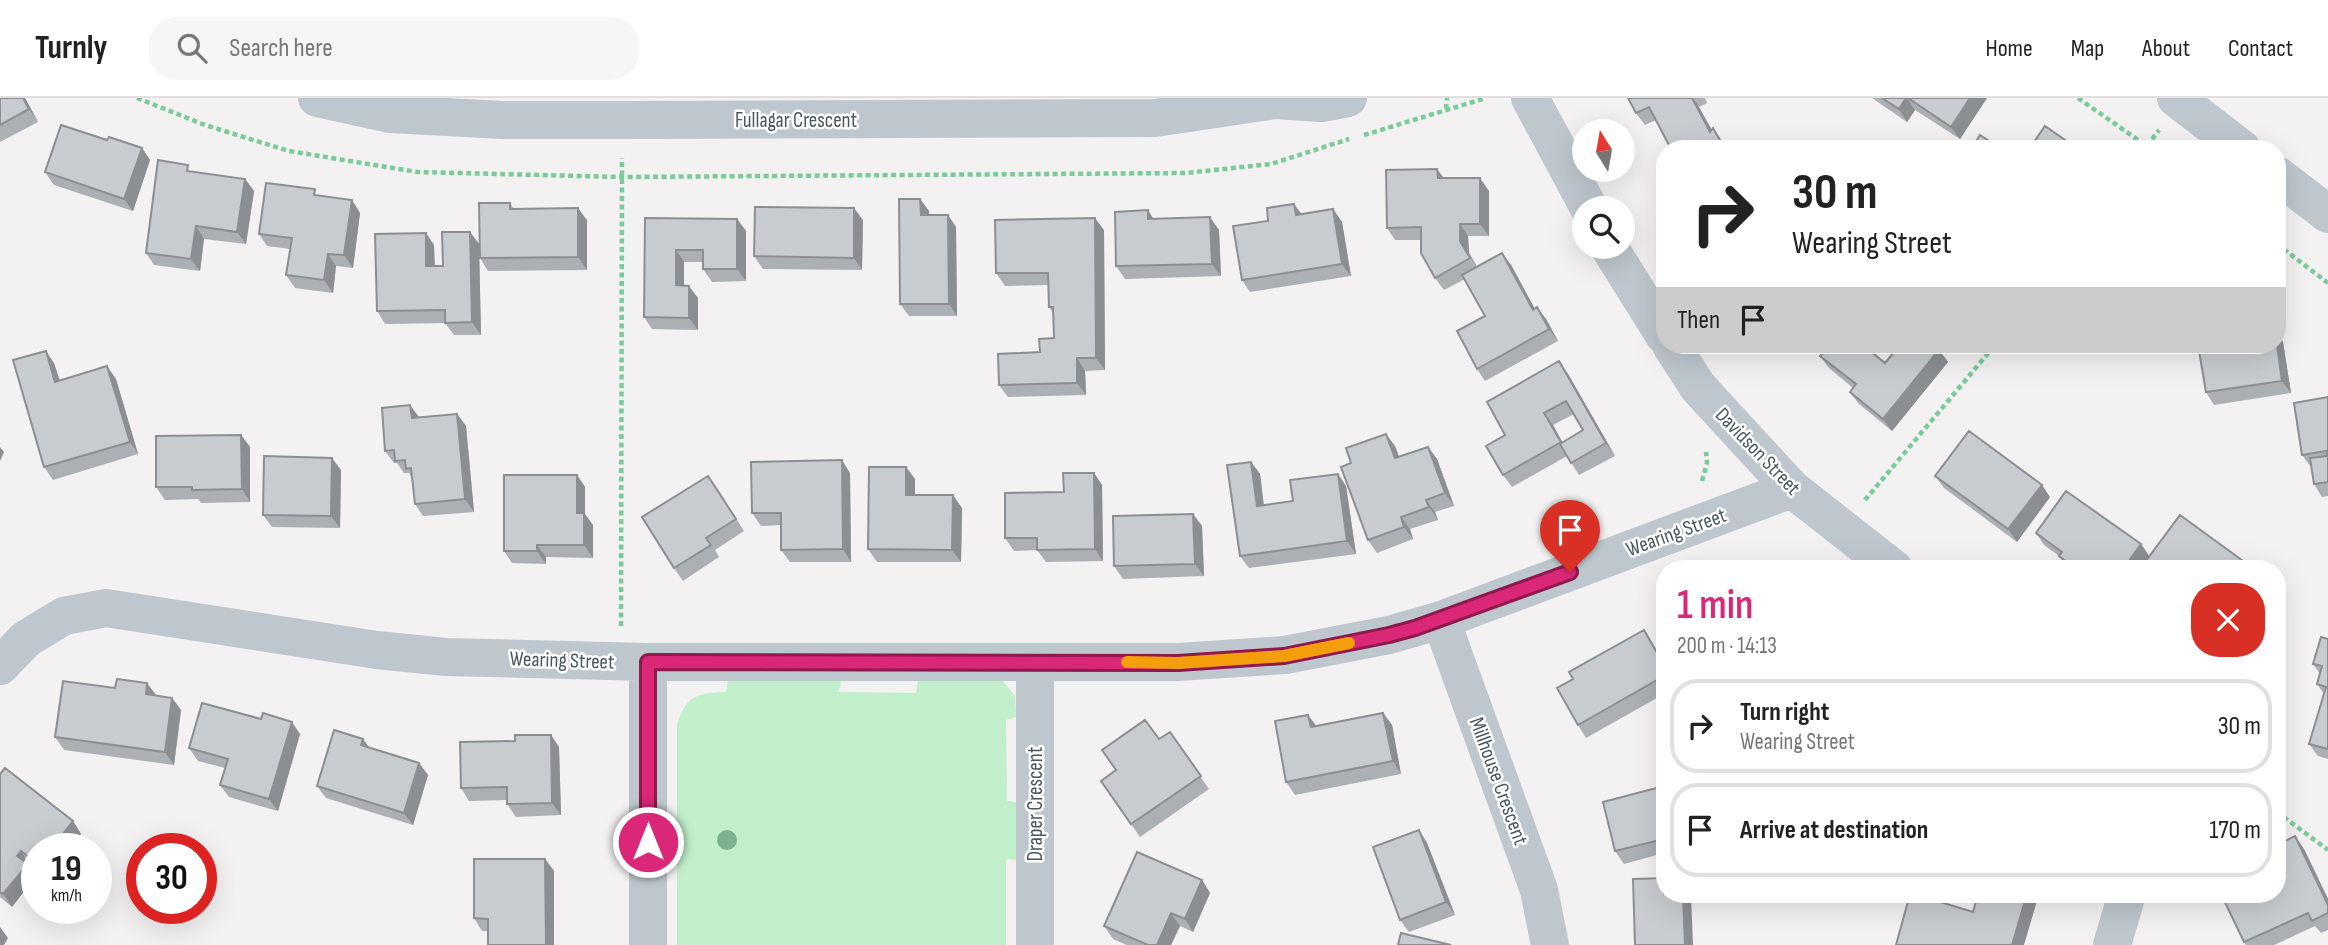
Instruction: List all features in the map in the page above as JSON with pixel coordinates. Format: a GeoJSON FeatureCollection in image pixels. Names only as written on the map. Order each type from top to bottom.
{"type":"FeatureCollection","features":[{"type":"Feature","properties":{"kind":"street","name":"Fullagar Crescent"},"geometry":{"type":"LineString","coordinates":[[317,98],[390,114],[503,120],[1155,118],[1277,99],[1322,103],[1348,98]]}},
{"type":"Feature","properties":{"kind":"street"},"geometry":{"type":"LineString","coordinates":[[1530,98],[1583,196]]}},
{"type":"Feature","properties":{"kind":"street"},"geometry":{"type":"LineString","coordinates":[[2176,98],[2230,140]]}},
{"type":"Feature","properties":{"kind":"street"},"geometry":{"type":"LineString","coordinates":[[2286,182],[2328,214]]}},
{"type":"Feature","properties":{"kind":"street"},"geometry":{"type":"LineString","coordinates":[[1616,259],[1656,322]]}},
{"type":"Feature","properties":{"kind":"street","name":"Davidson Street"},"geometry":{"type":"LineString","coordinates":[[1677,354],[1698,387],[1792,489],[1883,560]]}},
{"type":"Feature","properties":{"kind":"street","name":"Wearing Street"},"geometry":{"type":"LineString","coordinates":[[0,666],[26,639],[64,616],[106,608],[446,657],[635,662],[1178,663],[1284,656],[1389,635],[1441,620],[1792,489]]}},
{"type":"Feature","properties":{"kind":"street","name":"Millhouse Crescent"},"geometry":{"type":"LineString","coordinates":[[1441,620],[1539,890],[1550,945]]}},
{"type":"Feature","properties":{"kind":"street"},"geometry":{"type":"LineString","coordinates":[[635,662],[648,945]]}},
{"type":"Feature","properties":{"kind":"street","name":"Draper Crescent"},"geometry":{"type":"LineString","coordinates":[[1035,662],[1035,945]]}},
{"type":"Feature","properties":{"kind":"street"},"geometry":{"type":"LineString","coordinates":[[2112,945],[2124,903]]}},
{"type":"Feature","properties":{"kind":"path"},"geometry":{"type":"LineString","coordinates":[[137,98],[205,125],[289,151],[417,172],[622,177],[1186,173],[1271,163],[1486,98]]}},
{"type":"Feature","properties":{"kind":"path"},"geometry":{"type":"LineString","coordinates":[[1446,109],[1447,98]]}},
{"type":"Feature","properties":{"kind":"path"},"geometry":{"type":"LineString","coordinates":[[2078,98],[2138,140]]}},
{"type":"Feature","properties":{"kind":"path"},"geometry":{"type":"LineString","coordinates":[[622,177],[635,662]]}},
{"type":"Feature","properties":{"kind":"path"},"geometry":{"type":"LineString","coordinates":[[2286,251],[2328,283]]}},
{"type":"Feature","properties":{"kind":"path"},"geometry":{"type":"LineString","coordinates":[[1842,528],[1987,354]]}},
{"type":"Feature","properties":{"kind":"path"},"geometry":{"type":"LineString","coordinates":[[2286,818],[2328,850]]}},
{"type":"Feature","properties":{"kind":"green space"},"geometry":{"type":"Polygon","coordinates":[[[840,669],[841,685],[838,692],[916,693],[918,681],[1003,681],[1015,696],[1016,717],[1006,720],[1007,801],[1019,803],[1018,856],[1015,860],[1006,859],[1006,945],[677,945],[677,725],[684,708],[700,695],[726,692],[729,675],[840,669]]]}},
{"type":"Feature","properties":{"kind":"building"},"geometry":{"type":"Polygon","coordinates":[[[0,98],[23,98],[29,109],[0,125],[0,98]]]}},
{"type":"Feature","properties":{"kind":"building"},"geometry":{"type":"Polygon","coordinates":[[[1628,98],[1692,98],[1710,132],[1713,128],[1720,140],[1666,140],[1649,107],[1636,113],[1628,98]]]}},
{"type":"Feature","properties":{"kind":"building"},"geometry":{"type":"Polygon","coordinates":[[[1882,98],[1906,98],[1899,109],[1882,98]]]}},
{"type":"Feature","properties":{"kind":"building"},"geometry":{"type":"Polygon","coordinates":[[[1908,98],[1970,98],[1951,127],[1908,98]]]}},
{"type":"Feature","properties":{"kind":"building"},"geometry":{"type":"Polygon","coordinates":[[[61,125],[142,148],[124,199],[45,172],[61,125]]]}},
{"type":"Feature","properties":{"kind":"building"},"geometry":{"type":"Polygon","coordinates":[[[2045,126],[2065,140],[2035,140],[2045,126]]]}},
{"type":"Feature","properties":{"kind":"building"},"geometry":{"type":"Polygon","coordinates":[[[158,160],[188,165],[187,171],[245,179],[237,232],[196,226],[191,259],[146,253],[158,160]]]}},
{"type":"Feature","properties":{"kind":"building"},"geometry":{"type":"Polygon","coordinates":[[[1437,169],[1438,178],[1480,178],[1480,224],[1460,224],[1460,241],[1470,258],[1435,278],[1421,253],[1421,227],[1387,228],[1386,170],[1437,169]]]}},
{"type":"Feature","properties":{"kind":"building"},"geometry":{"type":"Polygon","coordinates":[[[266,183],[315,189],[314,195],[352,200],[344,255],[328,254],[324,280],[286,275],[292,238],[259,234],[266,183]]]}},
{"type":"Feature","properties":{"kind":"building"},"geometry":{"type":"Polygon","coordinates":[[[899,199],[920,199],[921,215],[948,215],[949,304],[900,304],[899,199]]]}},
{"type":"Feature","properties":{"kind":"building"},"geometry":{"type":"Polygon","coordinates":[[[479,203],[510,203],[510,209],[578,208],[578,257],[480,258],[479,203]]]}},
{"type":"Feature","properties":{"kind":"building"},"geometry":{"type":"Polygon","coordinates":[[[1294,204],[1296,215],[1333,209],[1342,264],[1242,280],[1233,226],[1268,221],[1267,208],[1294,204]]]}},
{"type":"Feature","properties":{"kind":"building"},"geometry":{"type":"Polygon","coordinates":[[[755,207],[854,208],[854,258],[754,256],[755,207]]]}},
{"type":"Feature","properties":{"kind":"building"},"geometry":{"type":"Polygon","coordinates":[[[1148,210],[1148,219],[1210,217],[1212,264],[1116,266],[1115,212],[1148,210]]]}},
{"type":"Feature","properties":{"kind":"building"},"geometry":{"type":"Polygon","coordinates":[[[645,218],[737,219],[737,269],[703,269],[703,250],[676,250],[676,285],[689,286],[689,318],[644,317],[645,218]]]}},
{"type":"Feature","properties":{"kind":"building"},"geometry":{"type":"Polygon","coordinates":[[[1095,218],[1096,358],[1077,358],[1077,383],[999,385],[998,354],[1040,352],[1039,339],[1054,338],[1053,307],[1049,307],[1048,273],[996,273],[995,220],[1095,218]]]}},
{"type":"Feature","properties":{"kind":"building"},"geometry":{"type":"Polygon","coordinates":[[[442,232],[470,232],[472,322],[445,323],[445,310],[377,311],[375,234],[426,233],[426,266],[443,266],[442,232]]]}},
{"type":"Feature","properties":{"kind":"building"},"geometry":{"type":"Polygon","coordinates":[[[1502,253],[1533,310],[1537,307],[1549,329],[1477,369],[1457,331],[1485,316],[1462,275],[1502,253]]]}},
{"type":"Feature","properties":{"kind":"building"},"geometry":{"type":"Polygon","coordinates":[[[46,351],[55,382],[107,366],[130,442],[44,467],[13,360],[46,351]]]}},
{"type":"Feature","properties":{"kind":"building"},"geometry":{"type":"Polygon","coordinates":[[[1874,354],[1885,363],[1892,354],[1936,354],[1883,419],[1850,392],[1856,384],[1820,356],[1874,354]]]}},
{"type":"Feature","properties":{"kind":"building"},"geometry":{"type":"Polygon","coordinates":[[[2200,354],[2278,354],[2282,381],[2206,392],[2200,354]]]}},
{"type":"Feature","properties":{"kind":"building"},"geometry":{"type":"Polygon","coordinates":[[[1559,361],[1606,443],[1571,463],[1560,444],[1583,430],[1566,401],[1544,413],[1561,442],[1503,475],[1486,446],[1505,435],[1487,402],[1559,361]]]}},
{"type":"Feature","properties":{"kind":"building"},"geometry":{"type":"Polygon","coordinates":[[[2328,397],[2328,482],[2314,484],[2310,458],[2327,456],[2326,451],[2302,455],[2294,403],[2328,397]]]}},
{"type":"Feature","properties":{"kind":"building"},"geometry":{"type":"Polygon","coordinates":[[[410,405],[412,418],[457,414],[465,499],[415,504],[411,468],[406,469],[405,460],[395,461],[394,450],[385,451],[382,408],[410,405]]]}},
{"type":"Feature","properties":{"kind":"building"},"geometry":{"type":"Polygon","coordinates":[[[1969,431],[2042,485],[2008,529],[1935,476],[1969,431]]]}},
{"type":"Feature","properties":{"kind":"building"},"geometry":{"type":"Polygon","coordinates":[[[1386,434],[1395,458],[1428,447],[1445,493],[1426,500],[1429,507],[1401,517],[1404,527],[1368,540],[1341,467],[1351,463],[1346,448],[1386,434]]]}},
{"type":"Feature","properties":{"kind":"building"},"geometry":{"type":"Polygon","coordinates":[[[241,435],[242,489],[192,490],[192,487],[156,487],[156,436],[241,435]]]}},
{"type":"Feature","properties":{"kind":"building"},"geometry":{"type":"Polygon","coordinates":[[[264,456],[332,458],[331,516],[263,515],[264,456]]]}},
{"type":"Feature","properties":{"kind":"building"},"geometry":{"type":"Polygon","coordinates":[[[842,460],[843,549],[781,550],[781,513],[752,513],[751,462],[842,460]]]}},
{"type":"Feature","properties":{"kind":"building"},"geometry":{"type":"Polygon","coordinates":[[[1251,462],[1257,506],[1293,501],[1290,480],[1338,474],[1347,541],[1240,556],[1227,465],[1251,462]]]}},
{"type":"Feature","properties":{"kind":"building"},"geometry":{"type":"Polygon","coordinates":[[[869,467],[906,467],[906,495],[953,495],[952,550],[868,549],[869,467]]]}},
{"type":"Feature","properties":{"kind":"building"},"geometry":{"type":"Polygon","coordinates":[[[1063,473],[1094,473],[1095,549],[1037,550],[1037,538],[1005,538],[1005,493],[1064,492],[1063,473]]]}},
{"type":"Feature","properties":{"kind":"building"},"geometry":{"type":"Polygon","coordinates":[[[504,475],[577,475],[577,513],[584,513],[584,545],[537,545],[537,551],[504,551],[504,475]]]}},
{"type":"Feature","properties":{"kind":"building"},"geometry":{"type":"Polygon","coordinates":[[[708,476],[736,519],[706,538],[711,545],[674,568],[642,517],[708,476]]]}},
{"type":"Feature","properties":{"kind":"building"},"geometry":{"type":"Polygon","coordinates":[[[2066,491],[2141,544],[2129,560],[2064,560],[2059,556],[2062,552],[2036,533],[2066,491]]]}},
{"type":"Feature","properties":{"kind":"building"},"geometry":{"type":"Polygon","coordinates":[[[1193,514],[1195,564],[1114,566],[1113,516],[1193,514]]]}},
{"type":"Feature","properties":{"kind":"building"},"geometry":{"type":"Polygon","coordinates":[[[2180,515],[2242,560],[2147,560],[2180,515]]]}},
{"type":"Feature","properties":{"kind":"building"},"geometry":{"type":"Polygon","coordinates":[[[1644,630],[1656,651],[1656,681],[1578,725],[1557,688],[1573,679],[1569,672],[1644,630]]]}},
{"type":"Feature","properties":{"kind":"building"},"geometry":{"type":"Polygon","coordinates":[[[2321,637],[2328,639],[2328,749],[2309,744],[2326,687],[2317,684],[2322,666],[2313,664],[2321,637]]]}},
{"type":"Feature","properties":{"kind":"building"},"geometry":{"type":"Polygon","coordinates":[[[117,679],[147,683],[146,694],[172,698],[165,752],[55,737],[63,681],[115,688],[117,679]]]}},
{"type":"Feature","properties":{"kind":"building"},"geometry":{"type":"Polygon","coordinates":[[[202,703],[261,719],[263,713],[292,722],[269,799],[220,785],[228,759],[189,748],[202,703]]]}},
{"type":"Feature","properties":{"kind":"building"},"geometry":{"type":"Polygon","coordinates":[[[1383,713],[1393,761],[1286,782],[1275,721],[1308,715],[1311,727],[1383,713]]]}},
{"type":"Feature","properties":{"kind":"building"},"geometry":{"type":"Polygon","coordinates":[[[1145,720],[1159,739],[1170,732],[1201,776],[1131,824],[1101,781],[1116,770],[1102,750],[1145,720]]]}},
{"type":"Feature","properties":{"kind":"building"},"geometry":{"type":"Polygon","coordinates":[[[334,730],[363,739],[361,745],[419,763],[404,813],[317,786],[334,730]]]}},
{"type":"Feature","properties":{"kind":"building"},"geometry":{"type":"Polygon","coordinates":[[[515,735],[551,735],[552,803],[507,804],[507,787],[461,788],[460,742],[515,741],[515,735]]]}},
{"type":"Feature","properties":{"kind":"building"},"geometry":{"type":"Polygon","coordinates":[[[5,768],[73,821],[64,833],[21,833],[21,851],[17,856],[21,859],[21,872],[3,894],[0,892],[0,774],[5,768]]]}},
{"type":"Feature","properties":{"kind":"building"},"geometry":{"type":"Polygon","coordinates":[[[1656,788],[1656,841],[1615,851],[1603,802],[1656,788]]]}},
{"type":"Feature","properties":{"kind":"building"},"geometry":{"type":"Polygon","coordinates":[[[1419,830],[1446,902],[1400,920],[1373,847],[1419,830]]]}},
{"type":"Feature","properties":{"kind":"building"},"geometry":{"type":"Polygon","coordinates":[[[2295,836],[2328,905],[2328,913],[2312,921],[2308,913],[2244,942],[2225,903],[2286,903],[2286,840],[2295,836]]]}},
{"type":"Feature","properties":{"kind":"building"},"geometry":{"type":"Polygon","coordinates":[[[1137,852],[1202,880],[1185,919],[1171,913],[1157,945],[1148,945],[1104,926],[1137,852]]]}},
{"type":"Feature","properties":{"kind":"building"},"geometry":{"type":"Polygon","coordinates":[[[474,859],[545,859],[546,945],[488,945],[488,919],[474,918],[474,859]]]}},
{"type":"Feature","properties":{"kind":"building"},"geometry":{"type":"Polygon","coordinates":[[[1656,878],[1656,903],[1683,903],[1685,945],[1635,945],[1633,879],[1656,878]]]}},
{"type":"Feature","properties":{"kind":"building"},"geometry":{"type":"Polygon","coordinates":[[[1908,903],[1944,903],[1973,912],[1976,903],[2024,903],[2012,945],[1896,945],[1908,903]]]}},
{"type":"Feature","properties":{"kind":"building"},"geometry":{"type":"Polygon","coordinates":[[[1401,933],[1451,945],[1398,945],[1401,933]]]}},
{"type":"Feature","properties":{"kind":"slow traffic"},"geometry":{"type":"LineString","coordinates":[[1127,662],[1178,663],[1284,656],[1349,643]]}},
{"type":"Feature","properties":{"kind":"route"},"geometry":{"type":"LineString","coordinates":[[648,842],[648,662],[1178,663],[1284,656],[1415,628],[1570,572]]}}]}
